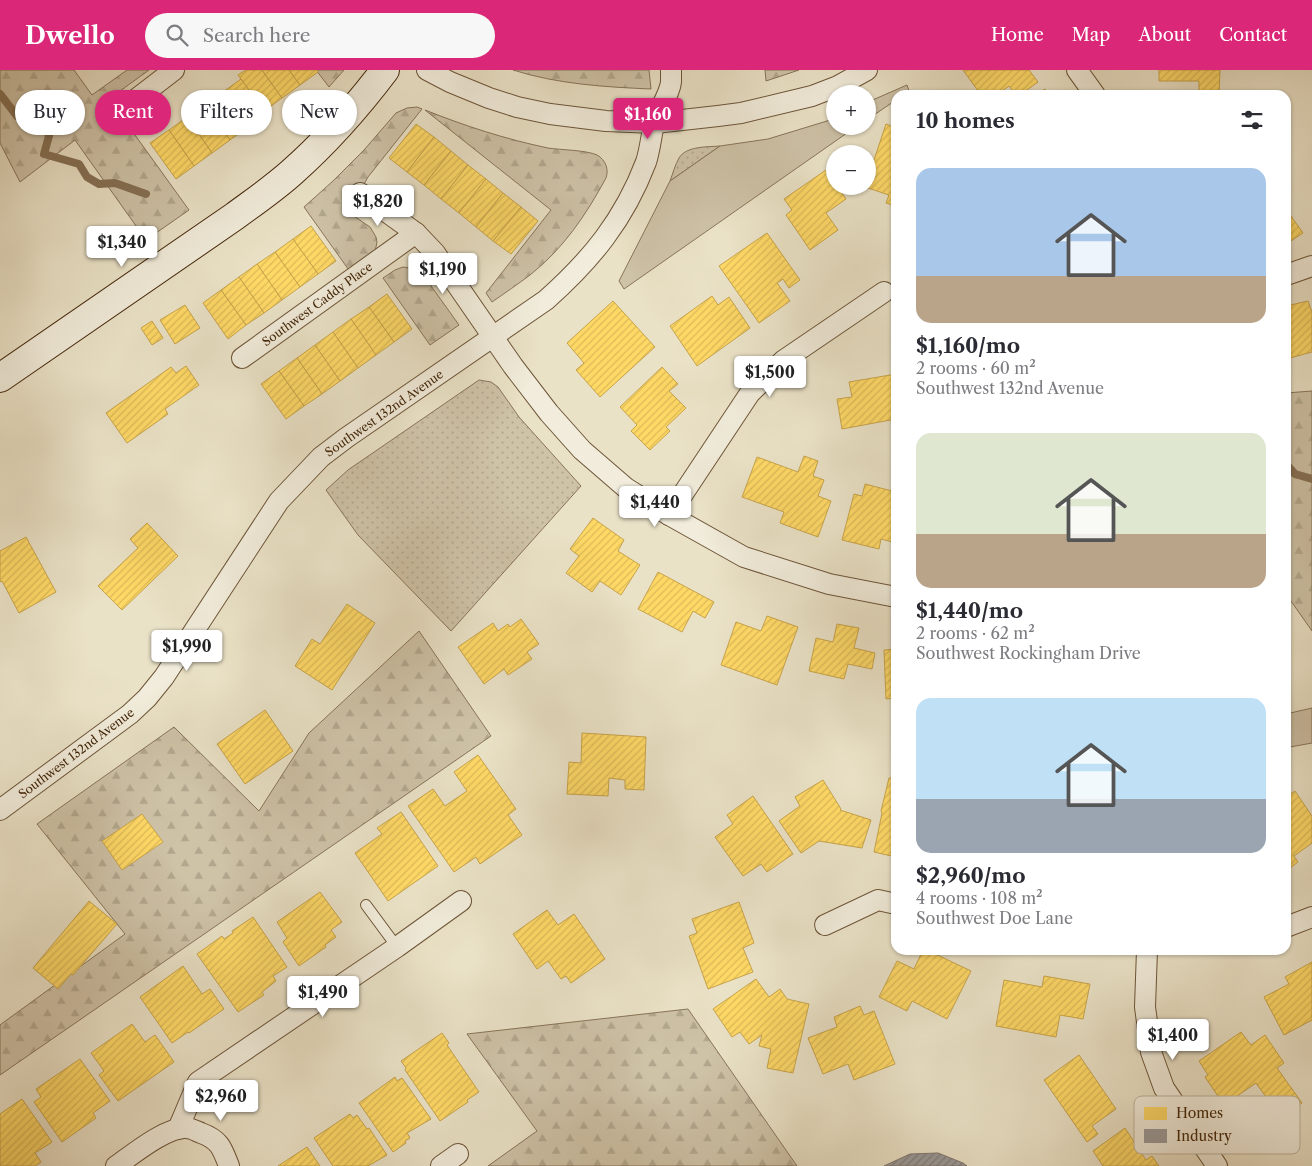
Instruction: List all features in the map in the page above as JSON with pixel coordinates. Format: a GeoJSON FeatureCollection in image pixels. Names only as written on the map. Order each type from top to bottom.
{"type":"FeatureCollection","features":[{"type":"Feature","properties":{"kind":"main road"},"geometry":{"type":"LineString","coordinates":[[0,378],[268,192],[332,134],[385,70]]}},
{"type":"Feature","properties":{"kind":"street"},"geometry":{"type":"LineString","coordinates":[[148,90],[174,70]]}},
{"type":"Feature","properties":{"kind":"street"},"geometry":{"type":"LineString","coordinates":[[427,70],[450,82],[517,107],[550,114],[606,121],[654,123],[741,113],[812,96],[838,86],[868,70]]}},
{"type":"Feature","properties":{"kind":"street","name":"Southwest 132nd Avenue"},"geometry":{"type":"LineString","coordinates":[[0,810],[130,714],[147,698],[164,677],[279,501],[321,457],[546,300],[567,282],[589,258],[608,235],[630,199],[647,160],[654,123],[671,83],[671,70]]}},
{"type":"Feature","properties":{"kind":"street"},"geometry":{"type":"LineString","coordinates":[[1077,70],[1091,90]]}},
{"type":"Feature","properties":{"kind":"street"},"geometry":{"type":"LineString","coordinates":[[360,193],[416,233],[435,252],[513,366],[549,413],[582,450],[626,488],[669,515],[744,557],[829,584],[891,596]]}},
{"type":"Feature","properties":{"kind":"street","name":"Southwest Caddy Place"},"geometry":{"type":"LineString","coordinates":[[242,358],[416,233]]}},
{"type":"Feature","properties":{"kind":"street"},"geometry":{"type":"LineString","coordinates":[[1291,273],[1310,265]]}},
{"type":"Feature","properties":{"kind":"street"},"geometry":{"type":"LineString","coordinates":[[669,515],[750,393],[784,360],[884,292]]}},
{"type":"Feature","properties":{"kind":"street"},"geometry":{"type":"LineString","coordinates":[[825,924],[878,900],[891,903]]}},
{"type":"Feature","properties":{"kind":"street"},"geometry":{"type":"LineString","coordinates":[[178,1129],[198,1082],[397,947],[461,901]]}},
{"type":"Feature","properties":{"kind":"street"},"geometry":{"type":"LineString","coordinates":[[1291,925],[1312,917]]}},
{"type":"Feature","properties":{"kind":"street"},"geometry":{"type":"LineString","coordinates":[[1146,955],[1145,1006],[1151,1052],[1164,1088],[1169,1096]]}},
{"type":"Feature","properties":{"kind":"street"},"geometry":{"type":"LineString","coordinates":[[116,1166],[157,1138],[178,1129],[188,1128],[211,1137],[222,1148],[229,1166]]}},
{"type":"Feature","properties":{"kind":"street"},"geometry":{"type":"LineString","coordinates":[[441,1166],[458,1154]]}},
{"type":"Feature","properties":{"kind":"street"},"geometry":{"type":"LineString","coordinates":[[1209,1154],[1217,1166]]}},
{"type":"Feature","properties":{"kind":"lane"},"geometry":{"type":"LineString","coordinates":[[366,905],[397,947]]}},
{"type":"Feature","properties":{"kind":"green space"},"geometry":{"type":"Polygon","coordinates":[[[0,70],[74,70],[92,95],[95,93],[95,135],[135,135],[189,210],[146,240],[75,140],[20,182],[0,143],[0,70]]]}},
{"type":"Feature","properties":{"kind":"green space"},"geometry":{"type":"Polygon","coordinates":[[[127,70],[149,70],[121,90],[99,90],[127,70]]]}},
{"type":"Feature","properties":{"kind":"green space"},"geometry":{"type":"Polygon","coordinates":[[[316,70],[344,70],[329,87],[316,70]]]}},
{"type":"Feature","properties":{"kind":"green space"},"geometry":{"type":"Polygon","coordinates":[[[513,70],[649,70],[651,89],[564,82],[513,70]]]}},
{"type":"Feature","properties":{"kind":"green space"},"geometry":{"type":"Polygon","coordinates":[[[765,70],[799,70],[766,81],[765,70]]]}},
{"type":"Feature","properties":{"kind":"green space"},"geometry":{"type":"Polygon","coordinates":[[[907,85],[909,90],[896,90],[907,85]]]}},
{"type":"Feature","properties":{"kind":"green space"},"geometry":{"type":"Polygon","coordinates":[[[891,92],[891,103],[876,114],[876,99],[891,92]]]}},
{"type":"Feature","properties":{"kind":"green space"},"geometry":{"type":"Polygon","coordinates":[[[417,107],[422,109],[368,177],[348,212],[370,227],[377,242],[375,252],[351,273],[304,207],[364,150],[396,113],[407,108],[417,107]]]}},
{"type":"Feature","properties":{"kind":"green space"},"geometry":{"type":"Polygon","coordinates":[[[425,110],[470,127],[516,141],[548,148],[592,153],[600,157],[606,165],[606,178],[573,231],[542,265],[492,302],[486,293],[551,210],[425,110]]]}},
{"type":"Feature","properties":{"kind":"green space"},"geometry":{"type":"Polygon","coordinates":[[[826,121],[826,135],[844,135],[830,145],[826,145],[826,148],[624,289],[619,281],[670,181],[720,146],[768,139],[826,121]]]}},
{"type":"Feature","properties":{"kind":"green space"},"geometry":{"type":"Polygon","coordinates":[[[720,146],[670,181],[676,163],[682,154],[692,149],[720,146]]]}},
{"type":"Feature","properties":{"kind":"green space"},"geometry":{"type":"Polygon","coordinates":[[[403,267],[415,269],[424,276],[459,325],[430,345],[383,278],[403,267]]]}},
{"type":"Feature","properties":{"kind":"green space"},"geometry":{"type":"Polygon","coordinates":[[[479,380],[491,382],[498,387],[519,417],[581,486],[451,631],[358,535],[326,490],[348,470],[479,380]]]}},
{"type":"Feature","properties":{"kind":"green space"},"geometry":{"type":"Polygon","coordinates":[[[1312,391],[1312,631],[1291,601],[1291,393],[1312,391]]]}},
{"type":"Feature","properties":{"kind":"green space"},"geometry":{"type":"Polygon","coordinates":[[[419,631],[491,736],[0,1075],[0,1025],[125,934],[37,824],[174,727],[259,811],[309,733],[419,631]]]}},
{"type":"Feature","properties":{"kind":"green space"},"geometry":{"type":"Polygon","coordinates":[[[1312,708],[1312,743],[1291,747],[1291,713],[1312,708]]]}},
{"type":"Feature","properties":{"kind":"green space"},"geometry":{"type":"Polygon","coordinates":[[[688,1009],[797,1166],[488,1166],[537,1131],[467,1034],[688,1009]]]}},
{"type":"Feature","properties":{"kind":"building: Homes"},"geometry":{"type":"Polygon","coordinates":[[[246,70],[262,70],[282,98],[272,105],[272,90],[249,90],[238,75],[246,70]]]}},
{"type":"Feature","properties":{"kind":"building: Homes"},"geometry":{"type":"Polygon","coordinates":[[[262,70],[289,70],[300,85],[293,90],[282,90],[282,98],[262,70]]]}},
{"type":"Feature","properties":{"kind":"building: Homes"},"geometry":{"type":"Polygon","coordinates":[[[289,70],[317,70],[318,72],[300,85],[289,70]]]}},
{"type":"Feature","properties":{"kind":"building: Homes"},"geometry":{"type":"Polygon","coordinates":[[[963,70],[1029,70],[1038,82],[1027,90],[1012,90],[1009,86],[1003,90],[977,90],[963,70]]]}},
{"type":"Feature","properties":{"kind":"building: Homes"},"geometry":{"type":"Polygon","coordinates":[[[1159,70],[1220,70],[1219,90],[1199,90],[1199,81],[1159,81],[1159,70]]]}},
{"type":"Feature","properties":{"kind":"building: Homes"},"geometry":{"type":"Polygon","coordinates":[[[241,79],[249,90],[226,90],[241,79]]]}},
{"type":"Feature","properties":{"kind":"building: Homes"},"geometry":{"type":"Polygon","coordinates":[[[181,121],[181,135],[200,135],[212,153],[194,166],[171,133],[171,129],[181,121]]]}},
{"type":"Feature","properties":{"kind":"building: Homes"},"geometry":{"type":"Polygon","coordinates":[[[416,124],[434,137],[407,172],[389,158],[416,124]]]}},
{"type":"Feature","properties":{"kind":"building: Homes"},"geometry":{"type":"Polygon","coordinates":[[[886,124],[891,126],[891,204],[886,203],[889,195],[876,191],[876,154],[886,124]]]}},
{"type":"Feature","properties":{"kind":"building: Homes"},"geometry":{"type":"Polygon","coordinates":[[[171,133],[194,166],[176,179],[150,143],[162,135],[171,135],[171,133]]]}},
{"type":"Feature","properties":{"kind":"building: Homes"},"geometry":{"type":"Polygon","coordinates":[[[200,135],[226,135],[230,140],[212,153],[200,135]]]}},
{"type":"Feature","properties":{"kind":"building: Homes"},"geometry":{"type":"Polygon","coordinates":[[[226,135],[237,135],[230,140],[226,135]]]}},
{"type":"Feature","properties":{"kind":"building: Homes"},"geometry":{"type":"Polygon","coordinates":[[[434,137],[451,151],[424,185],[407,172],[434,137]]]}},
{"type":"Feature","properties":{"kind":"building: Homes"},"geometry":{"type":"Polygon","coordinates":[[[451,151],[468,165],[441,199],[424,185],[451,151]]]}},
{"type":"Feature","properties":{"kind":"building: Homes"},"geometry":{"type":"Polygon","coordinates":[[[468,165],[486,179],[459,213],[441,199],[468,165]]]}},
{"type":"Feature","properties":{"kind":"building: Homes"},"geometry":{"type":"Polygon","coordinates":[[[826,170],[826,195],[843,195],[846,199],[826,213],[838,230],[810,250],[786,215],[792,210],[784,199],[826,170]]]}},
{"type":"Feature","properties":{"kind":"building: Homes"},"geometry":{"type":"Polygon","coordinates":[[[486,179],[503,193],[476,227],[459,213],[486,179]]]}},
{"type":"Feature","properties":{"kind":"building: Homes"},"geometry":{"type":"Polygon","coordinates":[[[503,193],[521,207],[493,241],[476,227],[503,193]]]}},
{"type":"Feature","properties":{"kind":"building: Homes"},"geometry":{"type":"Polygon","coordinates":[[[521,207],[538,221],[511,254],[493,241],[521,207]]]}},
{"type":"Feature","properties":{"kind":"building: Homes"},"geometry":{"type":"Polygon","coordinates":[[[1291,216],[1303,233],[1291,241],[1291,216]]]}},
{"type":"Feature","properties":{"kind":"building: Homes"},"geometry":{"type":"Polygon","coordinates":[[[311,226],[336,261],[318,274],[293,239],[311,226]]]}},
{"type":"Feature","properties":{"kind":"building: Homes"},"geometry":{"type":"Polygon","coordinates":[[[767,233],[800,280],[789,288],[783,279],[777,283],[790,301],[759,323],[719,266],[767,233]]]}},
{"type":"Feature","properties":{"kind":"building: Homes"},"geometry":{"type":"Polygon","coordinates":[[[293,239],[318,274],[300,287],[275,252],[293,239]]]}},
{"type":"Feature","properties":{"kind":"building: Homes"},"geometry":{"type":"Polygon","coordinates":[[[275,252],[300,287],[282,300],[257,264],[275,252]]]}},
{"type":"Feature","properties":{"kind":"building: Homes"},"geometry":{"type":"Polygon","coordinates":[[[257,264],[282,300],[264,313],[239,277],[257,264]]]}},
{"type":"Feature","properties":{"kind":"building: Homes"},"geometry":{"type":"Polygon","coordinates":[[[239,277],[264,313],[246,325],[221,290],[239,277]]]}},
{"type":"Feature","properties":{"kind":"building: Homes"},"geometry":{"type":"Polygon","coordinates":[[[221,290],[246,325],[228,339],[203,303],[221,290]]]}},
{"type":"Feature","properties":{"kind":"building: Homes"},"geometry":{"type":"Polygon","coordinates":[[[387,294],[412,329],[394,342],[369,307],[387,294]]]}},
{"type":"Feature","properties":{"kind":"building: Homes"},"geometry":{"type":"Polygon","coordinates":[[[712,296],[718,305],[729,297],[750,328],[697,366],[670,326],[712,296]]]}},
{"type":"Feature","properties":{"kind":"building: Homes"},"geometry":{"type":"Polygon","coordinates":[[[613,301],[655,347],[600,397],[576,370],[584,363],[567,343],[613,301]]]}},
{"type":"Feature","properties":{"kind":"building: Homes"},"geometry":{"type":"Polygon","coordinates":[[[1308,301],[1312,310],[1312,352],[1291,358],[1291,305],[1308,301]]]}},
{"type":"Feature","properties":{"kind":"building: Homes"},"geometry":{"type":"Polygon","coordinates":[[[185,305],[200,328],[175,344],[160,320],[185,305]]]}},
{"type":"Feature","properties":{"kind":"building: Homes"},"geometry":{"type":"Polygon","coordinates":[[[369,307],[394,342],[376,355],[351,319],[369,307]]]}},
{"type":"Feature","properties":{"kind":"building: Homes"},"geometry":{"type":"Polygon","coordinates":[[[351,319],[376,355],[358,368],[333,332],[351,319]]]}},
{"type":"Feature","properties":{"kind":"building: Homes"},"geometry":{"type":"Polygon","coordinates":[[[152,321],[163,338],[152,345],[141,328],[152,321]]]}},
{"type":"Feature","properties":{"kind":"building: Homes"},"geometry":{"type":"Polygon","coordinates":[[[333,332],[358,368],[340,381],[315,345],[333,332]]]}},
{"type":"Feature","properties":{"kind":"building: Homes"},"geometry":{"type":"Polygon","coordinates":[[[315,345],[340,381],[322,394],[297,358],[315,345]]]}},
{"type":"Feature","properties":{"kind":"building: Homes"},"geometry":{"type":"Polygon","coordinates":[[[297,358],[322,394],[304,406],[279,371],[297,358]]]}},
{"type":"Feature","properties":{"kind":"building: Homes"},"geometry":{"type":"Polygon","coordinates":[[[186,366],[199,385],[165,409],[168,414],[127,443],[106,413],[171,367],[176,373],[186,366]]]}},
{"type":"Feature","properties":{"kind":"building: Homes"},"geometry":{"type":"Polygon","coordinates":[[[662,367],[678,384],[669,391],[686,408],[666,427],[670,431],[650,450],[631,431],[637,425],[620,407],[662,367]]]}},
{"type":"Feature","properties":{"kind":"building: Homes"},"geometry":{"type":"Polygon","coordinates":[[[279,371],[304,406],[286,419],[261,384],[279,371]]]}},
{"type":"Feature","properties":{"kind":"building: Homes"},"geometry":{"type":"Polygon","coordinates":[[[891,375],[891,420],[842,429],[837,399],[852,397],[849,382],[891,375]]]}},
{"type":"Feature","properties":{"kind":"building: Homes"},"geometry":{"type":"Polygon","coordinates":[[[804,456],[818,461],[813,476],[824,480],[818,496],[831,501],[818,537],[780,523],[784,512],[742,497],[757,457],[798,472],[804,456]]]}},
{"type":"Feature","properties":{"kind":"building: Homes"},"geometry":{"type":"Polygon","coordinates":[[[865,484],[891,491],[891,542],[881,539],[879,549],[842,540],[854,494],[862,496],[865,484]]]}},
{"type":"Feature","properties":{"kind":"building: Homes"},"geometry":{"type":"Polygon","coordinates":[[[593,518],[624,540],[618,551],[640,565],[621,595],[600,581],[592,592],[566,573],[579,556],[570,549],[593,518]]]}},
{"type":"Feature","properties":{"kind":"building: Homes"},"geometry":{"type":"Polygon","coordinates":[[[147,523],[178,556],[122,610],[98,586],[138,548],[130,539],[147,523]]]}},
{"type":"Feature","properties":{"kind":"building: Homes"},"geometry":{"type":"Polygon","coordinates":[[[26,537],[56,592],[19,613],[2,581],[0,582],[0,551],[26,537]]]}},
{"type":"Feature","properties":{"kind":"building: Homes"},"geometry":{"type":"Polygon","coordinates":[[[658,572],[714,602],[705,618],[693,611],[682,632],[638,609],[658,572]]]}},
{"type":"Feature","properties":{"kind":"building: Homes"},"geometry":{"type":"Polygon","coordinates":[[[347,604],[375,623],[332,690],[295,666],[312,639],[320,644],[347,604]]]}},
{"type":"Feature","properties":{"kind":"building: Homes"},"geometry":{"type":"Polygon","coordinates":[[[767,616],[798,627],[777,685],[721,665],[736,622],[761,631],[767,616]]]}},
{"type":"Feature","properties":{"kind":"building: Homes"},"geometry":{"type":"Polygon","coordinates":[[[521,619],[539,644],[527,652],[532,659],[508,675],[504,669],[484,684],[458,647],[493,623],[498,631],[508,624],[510,627],[521,619]]]}},
{"type":"Feature","properties":{"kind":"building: Homes"},"geometry":{"type":"Polygon","coordinates":[[[837,624],[859,628],[854,648],[875,653],[872,669],[848,664],[844,679],[809,671],[816,638],[833,642],[837,624]]]}},
{"type":"Feature","properties":{"kind":"building: Homes"},"geometry":{"type":"Polygon","coordinates":[[[891,649],[891,698],[886,699],[884,650],[891,649]]]}},
{"type":"Feature","properties":{"kind":"building: Homes"},"geometry":{"type":"Polygon","coordinates":[[[265,710],[293,751],[245,784],[217,744],[265,710]]]}},
{"type":"Feature","properties":{"kind":"building: Homes"},"geometry":{"type":"Polygon","coordinates":[[[582,733],[646,737],[644,790],[625,789],[625,780],[609,778],[608,796],[567,794],[569,762],[581,763],[582,733]]]}},
{"type":"Feature","properties":{"kind":"building: Homes"},"geometry":{"type":"Polygon","coordinates":[[[478,755],[516,809],[508,815],[522,835],[480,864],[476,857],[454,872],[408,806],[433,789],[445,806],[467,791],[454,772],[478,755]]]}},
{"type":"Feature","properties":{"kind":"building: Homes"},"geometry":{"type":"Polygon","coordinates":[[[889,778],[891,778],[891,856],[874,852],[889,778]]]}},
{"type":"Feature","properties":{"kind":"building: Homes"},"geometry":{"type":"Polygon","coordinates":[[[823,780],[840,810],[871,820],[862,848],[819,841],[801,853],[779,821],[800,806],[795,797],[823,780]]]}},
{"type":"Feature","properties":{"kind":"building: Homes"},"geometry":{"type":"Polygon","coordinates":[[[1295,791],[1312,816],[1312,843],[1294,856],[1298,862],[1291,867],[1291,794],[1295,791]]]}},
{"type":"Feature","properties":{"kind":"building: Homes"},"geometry":{"type":"Polygon","coordinates":[[[753,796],[793,854],[767,872],[761,864],[743,876],[715,837],[733,824],[727,815],[753,796]]]}},
{"type":"Feature","properties":{"kind":"building: Homes"},"geometry":{"type":"Polygon","coordinates":[[[401,812],[438,866],[388,901],[355,853],[382,834],[377,828],[401,812]]]}},
{"type":"Feature","properties":{"kind":"building: Homes"},"geometry":{"type":"Polygon","coordinates":[[[142,814],[163,842],[122,870],[102,841],[142,814]]]}},
{"type":"Feature","properties":{"kind":"building: Homes"},"geometry":{"type":"Polygon","coordinates":[[[320,892],[342,922],[331,930],[336,937],[325,945],[326,947],[299,966],[283,942],[287,938],[277,922],[320,892]]]}},
{"type":"Feature","properties":{"kind":"building: Homes"},"geometry":{"type":"Polygon","coordinates":[[[89,901],[117,924],[73,975],[71,974],[58,989],[33,968],[89,901]]]}},
{"type":"Feature","properties":{"kind":"building: Homes"},"geometry":{"type":"Polygon","coordinates":[[[739,902],[754,943],[743,948],[753,972],[708,989],[689,936],[697,933],[692,919],[739,902]]]}},
{"type":"Feature","properties":{"kind":"building: Homes"},"geometry":{"type":"Polygon","coordinates":[[[547,910],[558,925],[574,914],[605,959],[571,983],[566,976],[561,979],[548,961],[537,969],[513,934],[547,910]]]}},
{"type":"Feature","properties":{"kind":"building: Homes"},"geometry":{"type":"Polygon","coordinates":[[[253,917],[287,967],[273,976],[276,981],[262,992],[264,995],[238,1012],[197,954],[222,936],[224,939],[233,933],[232,931],[253,917]]]}},
{"type":"Feature","properties":{"kind":"building: Homes"},"geometry":{"type":"Polygon","coordinates":[[[921,955],[937,955],[971,971],[947,1019],[912,1001],[907,1011],[879,997],[897,961],[914,969],[921,955]]]}},
{"type":"Feature","properties":{"kind":"building: Homes"},"geometry":{"type":"Polygon","coordinates":[[[1312,962],[1312,1020],[1284,1035],[1264,997],[1289,984],[1285,977],[1312,962]]]}},
{"type":"Feature","properties":{"kind":"building: Homes"},"geometry":{"type":"Polygon","coordinates":[[[183,966],[202,994],[210,989],[224,1009],[172,1043],[140,997],[183,966]]]}},
{"type":"Feature","properties":{"kind":"building: Homes"},"geometry":{"type":"Polygon","coordinates":[[[1044,976],[1090,984],[1083,1019],[1060,1015],[1056,1037],[996,1026],[1004,980],[1042,987],[1044,976]]]}},
{"type":"Feature","properties":{"kind":"building: Homes"},"geometry":{"type":"Polygon","coordinates":[[[756,979],[769,997],[780,989],[787,999],[809,1004],[793,1073],[767,1068],[771,1049],[759,1046],[762,1035],[749,1044],[740,1032],[732,1037],[713,1009],[756,979]]]}},
{"type":"Feature","properties":{"kind":"building: Homes"},"geometry":{"type":"Polygon","coordinates":[[[860,1006],[864,1015],[874,1011],[895,1064],[854,1080],[848,1064],[823,1074],[808,1038],[837,1027],[834,1017],[860,1006]]]}},
{"type":"Feature","properties":{"kind":"building: Homes"},"geometry":{"type":"Polygon","coordinates":[[[132,1024],[145,1042],[155,1035],[174,1062],[118,1101],[99,1075],[104,1071],[91,1053],[132,1024]]]}},
{"type":"Feature","properties":{"kind":"building: Homes"},"geometry":{"type":"Polygon","coordinates":[[[1241,1032],[1251,1045],[1265,1035],[1284,1063],[1277,1068],[1297,1096],[1265,1096],[1256,1083],[1237,1096],[1218,1096],[1205,1077],[1208,1075],[1199,1061],[1241,1032]]]}},
{"type":"Feature","properties":{"kind":"building: Homes"},"geometry":{"type":"Polygon","coordinates":[[[442,1033],[449,1043],[447,1045],[479,1092],[440,1121],[405,1070],[406,1068],[401,1061],[442,1033]]]}},
{"type":"Feature","properties":{"kind":"building: Homes"},"geometry":{"type":"Polygon","coordinates":[[[1079,1055],[1116,1109],[1092,1126],[1098,1134],[1087,1142],[1044,1080],[1079,1055]]]}},
{"type":"Feature","properties":{"kind":"building: Homes"},"geometry":{"type":"Polygon","coordinates":[[[80,1059],[110,1101],[93,1113],[96,1118],[62,1142],[34,1102],[41,1097],[36,1089],[80,1059]]]}},
{"type":"Feature","properties":{"kind":"building: Homes"},"geometry":{"type":"Polygon","coordinates":[[[395,1077],[397,1081],[402,1078],[431,1119],[407,1133],[410,1138],[393,1152],[359,1103],[395,1077]]]}},
{"type":"Feature","properties":{"kind":"building: Homes"},"geometry":{"type":"Polygon","coordinates":[[[22,1099],[52,1142],[35,1153],[41,1162],[35,1166],[0,1166],[0,1114],[22,1099]]]}},
{"type":"Feature","properties":{"kind":"building: Homes"},"geometry":{"type":"Polygon","coordinates":[[[350,1114],[353,1118],[357,1115],[367,1129],[369,1128],[387,1155],[368,1166],[333,1166],[314,1138],[350,1114]]]}},
{"type":"Feature","properties":{"kind":"building: Homes"},"geometry":{"type":"Polygon","coordinates":[[[1125,1128],[1134,1142],[1134,1154],[1142,1154],[1146,1160],[1152,1156],[1159,1166],[1103,1166],[1093,1151],[1125,1128]]]}},
{"type":"Feature","properties":{"kind":"building: Homes"},"geometry":{"type":"Polygon","coordinates":[[[307,1147],[320,1166],[278,1166],[307,1147]]]}},
{"type":"Feature","properties":{"kind":"building: Industry"},"geometry":{"type":"Polygon","coordinates":[[[938,1153],[967,1166],[884,1166],[910,1154],[938,1153]]]}},
{"type":"Feature","properties":{"kind":"waterway"},"geometry":{"type":"LineString","coordinates":[[0,94],[17,116],[28,116],[45,124],[49,136],[44,154],[79,164],[87,177],[99,184],[115,183],[146,194]]}},
{"type":"Feature","properties":{"kind":"waterway"},"geometry":{"type":"LineString","coordinates":[[1291,470],[1295,474],[1312,479]]}}]}
